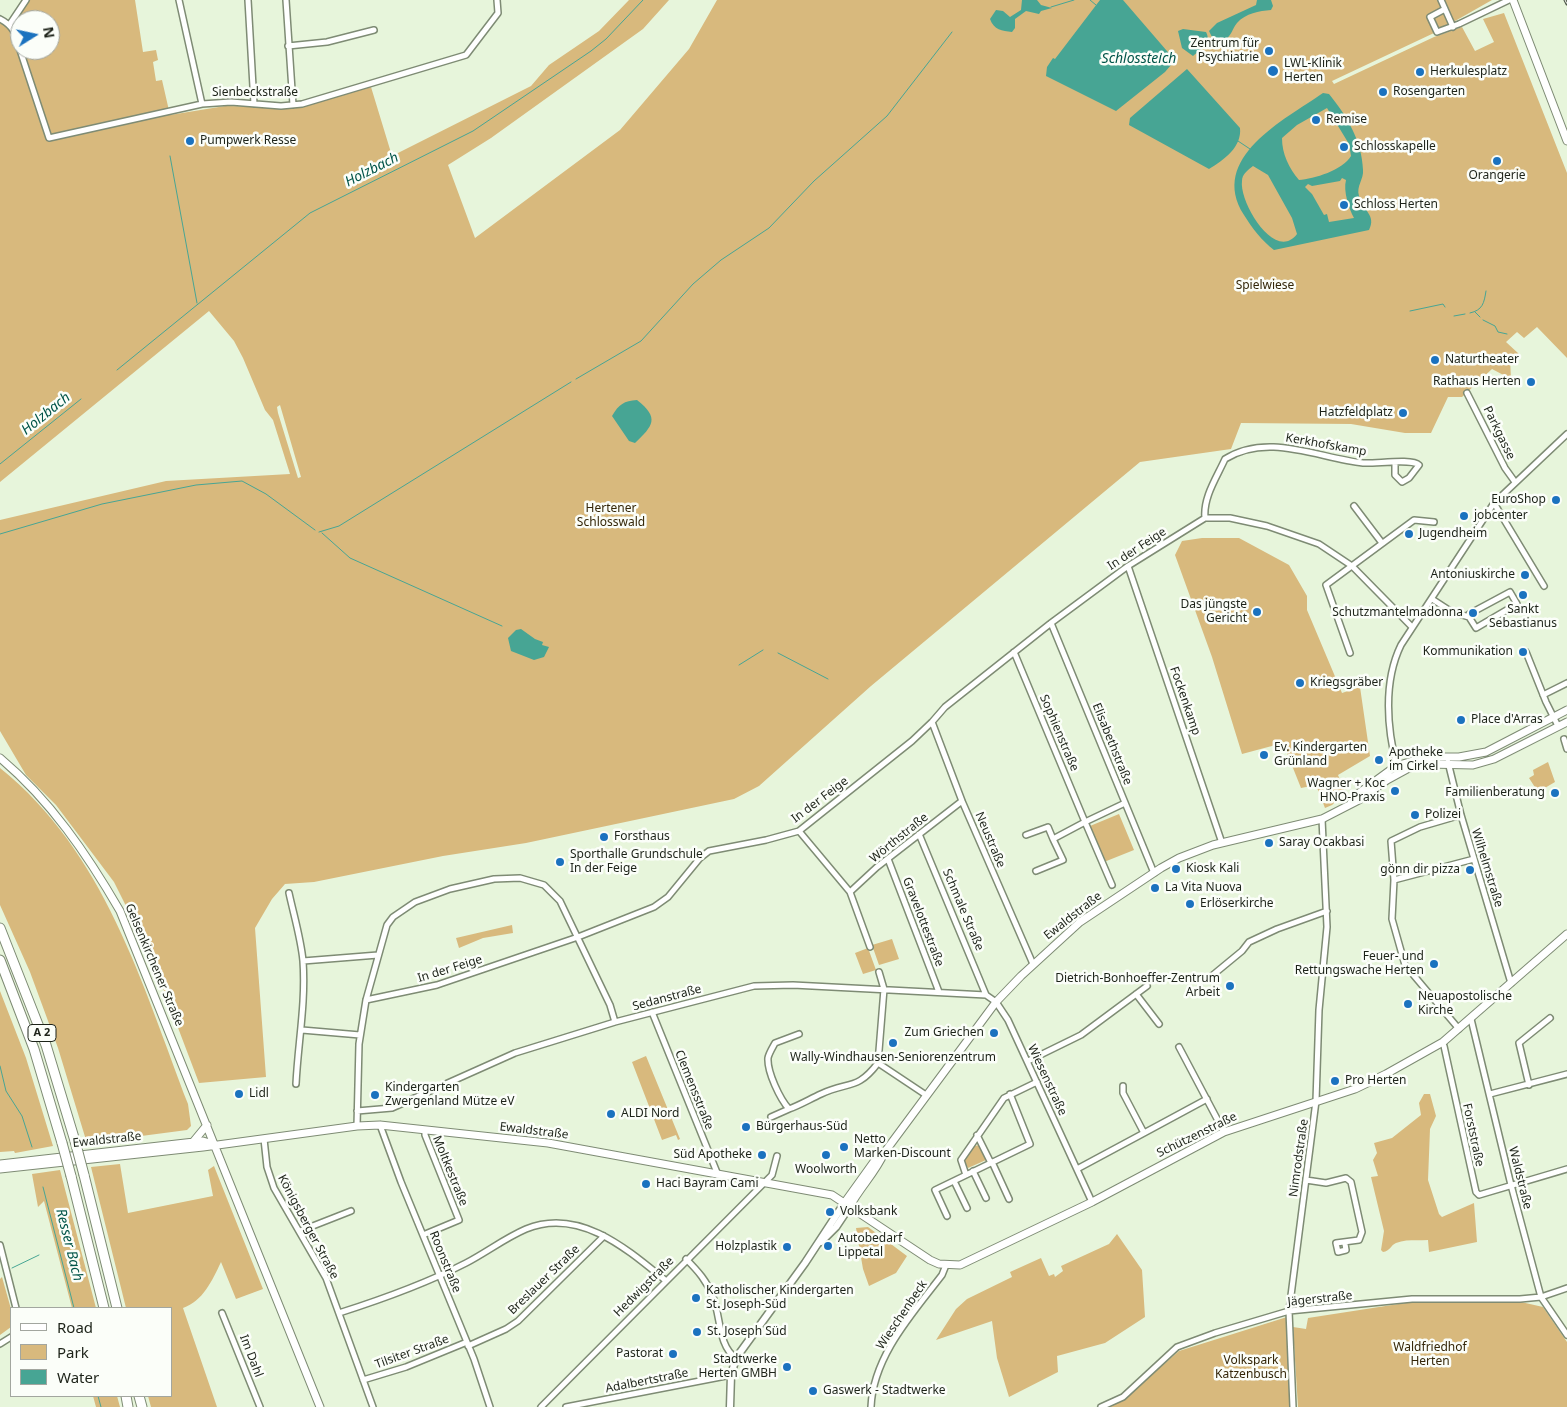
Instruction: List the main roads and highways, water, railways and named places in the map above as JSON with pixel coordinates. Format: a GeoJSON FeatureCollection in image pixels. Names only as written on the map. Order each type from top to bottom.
{"type":"FeatureCollection","features":[{"type":"Feature","properties":{"kind":"highway","name":"A 2"},"geometry":{"type":"LineString","coordinates":[[0,928],[46,1045],[75,1141],[117,1307]]}},
{"type":"Feature","properties":{"kind":"highway","name":"A 2"},"geometry":{"type":"LineString","coordinates":[[0,960],[34,1049],[71,1176],[104,1307]]}},
{"type":"Feature","properties":{"kind":"main road"},"geometry":{"type":"LineString","coordinates":[[1513,0],[1567,141]]}},
{"type":"Feature","properties":{"kind":"main road"},"geometry":{"type":"LineString","coordinates":[[1448,761],[1486,752],[1567,710]]}},
{"type":"Feature","properties":{"kind":"main road"},"geometry":{"type":"LineString","coordinates":[[1448,761],[1473,765],[1494,759],[1567,722]]}},
{"type":"Feature","properties":{"kind":"main road","name":"Gelsenkirchener Straße"},"geometry":{"type":"LineString","coordinates":[[0,758],[22,778],[62,823],[97,871],[120,911],[208,1125],[320,1407]]}},
{"type":"Feature","properties":{"kind":"main road","name":"Ewaldstraße"},"geometry":{"type":"LineString","coordinates":[[0,1169],[216,1145],[357,1126],[380,1125],[548,1143],[832,1195],[848,1204],[878,1156],[884,1153],[996,1002],[1033,964],[1080,922],[1179,858],[1222,843],[1322,820],[1351,804],[1398,769],[1448,761]]}},
{"type":"Feature","properties":{"kind":"main road","name":"Schützenstraße"},"geometry":{"type":"LineString","coordinates":[[848,1204],[930,1260],[946,1265],[960,1265],[968,1262],[1092,1202],[1224,1132],[1370,1083],[1418,1057],[1471,1019],[1567,934]]}},
{"type":"Feature","properties":{"kind":"main road"},"geometry":{"type":"LineString","coordinates":[[193,1142],[208,1125]]}},
{"type":"Feature","properties":{"kind":"main road","name":"Ewaldstraße"},"geometry":{"type":"LineString","coordinates":[[0,1164],[203,1141],[216,1145]]}},
{"type":"Feature","properties":{"kind":"water"},"geometry":{"type":"Polygon","coordinates":[[[1022,0],[1037,0],[1041,5],[1052,8],[1041,11],[1039,14],[1026,11],[1015,19],[1015,28],[1012,32],[994,26],[990,19],[996,10],[1003,11],[1010,17],[1021,10],[1022,0]]]}},
{"type":"Feature","properties":{"kind":"water","name":"Schlossteich"},"geometry":{"type":"Polygon","coordinates":[[[1100,0],[1123,0],[1173,58],[1171,65],[1165,72],[1116,111],[1046,76],[1047,67],[1053,58],[1055,59],[1100,0]]]}},
{"type":"Feature","properties":{"kind":"water"},"geometry":{"type":"Polygon","coordinates":[[[1257,0],[1271,0],[1273,6],[1271,10],[1257,12],[1244,17],[1237,23],[1225,40],[1212,37],[1209,31],[1217,23],[1256,5],[1257,0]]]}},
{"type":"Feature","properties":{"kind":"water"},"geometry":{"type":"Polygon","coordinates":[[[1183,29],[1206,32],[1207,43],[1193,56],[1182,48],[1178,31],[1183,29]]]}},
{"type":"Feature","properties":{"kind":"water","name":"Schlossteich"},"geometry":{"type":"Polygon","coordinates":[[[1187,69],[1240,128],[1240,135],[1235,147],[1226,157],[1209,169],[1129,125],[1130,118],[1187,69]]]}},
{"type":"Feature","properties":{"kind":"water"},"geometry":{"type":"Polygon","coordinates":[[[1323,93],[1329,94],[1342,111],[1357,139],[1363,173],[1358,192],[1370,216],[1371,225],[1369,230],[1274,250],[1265,243],[1244,215],[1235,194],[1236,176],[1243,158],[1255,143],[1271,128],[1323,93]],[[1327,108],[1297,125],[1282,138],[1283,150],[1287,160],[1299,180],[1320,176],[1342,166],[1351,156],[1349,144],[1327,108]],[[1253,166],[1244,174],[1242,179],[1243,190],[1252,215],[1269,236],[1279,241],[1288,241],[1297,234],[1292,218],[1268,175],[1253,166]],[[1342,178],[1340,181],[1312,186],[1308,184],[1305,187],[1312,194],[1324,215],[1327,214],[1329,222],[1354,218],[1347,200],[1346,180],[1342,178]]]}},
{"type":"Feature","properties":{"kind":"water"},"geometry":{"type":"Polygon","coordinates":[[[637,400],[649,412],[651,422],[650,427],[635,443],[629,441],[612,416],[622,404],[637,400]]]}},
{"type":"Feature","properties":{"kind":"water"},"geometry":{"type":"Polygon","coordinates":[[[521,629],[543,642],[542,645],[549,647],[544,657],[534,660],[511,651],[508,638],[516,630],[521,629]]]}},
{"type":"Feature","properties":{"kind":"waterway","name":"Holzbach"},"geometry":{"type":"LineString","coordinates":[[117,370],[310,213],[473,131],[591,51],[606,39],[643,0]]}},
{"type":"Feature","properties":{"kind":"waterway"},"geometry":{"type":"LineString","coordinates":[[1051,7],[1074,0]]}},
{"type":"Feature","properties":{"kind":"waterway"},"geometry":{"type":"LineString","coordinates":[[1090,0],[1096,5]]}},
{"type":"Feature","properties":{"kind":"waterway"},"geometry":{"type":"LineString","coordinates":[[576,379],[641,341],[693,284],[721,260],[769,228],[814,181],[887,116],[952,32]]}},
{"type":"Feature","properties":{"kind":"waterway"},"geometry":{"type":"LineString","coordinates":[[1238,141],[1250,149]]}},
{"type":"Feature","properties":{"kind":"waterway"},"geometry":{"type":"LineString","coordinates":[[170,156],[197,303]]}},
{"type":"Feature","properties":{"kind":"waterway"},"geometry":{"type":"LineString","coordinates":[[1470,313],[1480,308],[1486,291]]}},
{"type":"Feature","properties":{"kind":"waterway"},"geometry":{"type":"LineString","coordinates":[[1410,311],[1443,304],[1445,307]]}},
{"type":"Feature","properties":{"kind":"waterway"},"geometry":{"type":"LineString","coordinates":[[1475,312],[1480,317]]}},
{"type":"Feature","properties":{"kind":"waterway"},"geometry":{"type":"LineString","coordinates":[[1454,316],[1465,314]]}},
{"type":"Feature","properties":{"kind":"waterway"},"geometry":{"type":"LineString","coordinates":[[1483,320],[1495,326],[1498,332],[1507,334]]}},
{"type":"Feature","properties":{"kind":"waterway"},"geometry":{"type":"LineString","coordinates":[[319,532],[339,526],[571,382]]}},
{"type":"Feature","properties":{"kind":"waterway","name":"Holzbach"},"geometry":{"type":"LineString","coordinates":[[0,464],[81,399]]}},
{"type":"Feature","properties":{"kind":"waterway"},"geometry":{"type":"LineString","coordinates":[[0,534],[102,504],[196,485],[242,481],[266,494],[315,530]]}},
{"type":"Feature","properties":{"kind":"waterway"},"geometry":{"type":"LineString","coordinates":[[322,533],[350,558],[502,626]]}},
{"type":"Feature","properties":{"kind":"waterway"},"geometry":{"type":"LineString","coordinates":[[739,665],[763,650]]}},
{"type":"Feature","properties":{"kind":"waterway"},"geometry":{"type":"LineString","coordinates":[[778,653],[828,679]]}},
{"type":"Feature","properties":{"kind":"waterway","name":"Resser Bach"},"geometry":{"type":"LineString","coordinates":[[0,1066],[6,1091],[22,1116],[32,1147]]}},
{"type":"Feature","properties":{"kind":"waterway","name":"Resser Bach"},"geometry":{"type":"LineString","coordinates":[[43,1187],[74,1307]]}},
{"type":"Feature","properties":{"kind":"waterway"},"geometry":{"type":"LineString","coordinates":[[12,1268],[39,1255]]}},
{"type":"Feature","properties":{"kind":"waterway","name":"Resser Bach"},"geometry":{"type":"LineString","coordinates":[[98,1397],[101,1407]]}},
{"type":"Feature","properties":{"kind":"railway"},"geometry":{"type":"LineString","coordinates":[[1565,0],[1567,4]]}},
{"type":"Feature","properties":{"kind":"place","name":"Zentrum für Psychiatrie"},"geometry":{"type":"Point","coordinates":[1269,51]}},
{"type":"Feature","properties":{"kind":"place","name":"LWL-Klinik Herten"},"geometry":{"type":"Point","coordinates":[1273,71]}},
{"type":"Feature","properties":{"kind":"place","name":"Herkulesplatz"},"geometry":{"type":"Point","coordinates":[1420,72]}},
{"type":"Feature","properties":{"kind":"place","name":"Rosengarten"},"geometry":{"type":"Point","coordinates":[1383,92]}},
{"type":"Feature","properties":{"kind":"place","name":"Remise"},"geometry":{"type":"Point","coordinates":[1316,120]}},
{"type":"Feature","properties":{"kind":"place","name":"Pumpwerk Resse"},"geometry":{"type":"Point","coordinates":[190,141]}},
{"type":"Feature","properties":{"kind":"place","name":"Schlosskapelle"},"geometry":{"type":"Point","coordinates":[1344,147]}},
{"type":"Feature","properties":{"kind":"place","name":"Orangerie"},"geometry":{"type":"Point","coordinates":[1497,161]}},
{"type":"Feature","properties":{"kind":"place","name":"Schloss Herten"},"geometry":{"type":"Point","coordinates":[1344,205]}},
{"type":"Feature","properties":{"kind":"place","name":"Naturtheater"},"geometry":{"type":"Point","coordinates":[1435,360]}},
{"type":"Feature","properties":{"kind":"place","name":"Rathaus Herten"},"geometry":{"type":"Point","coordinates":[1531,382]}},
{"type":"Feature","properties":{"kind":"place","name":"Hatzfeldplatz"},"geometry":{"type":"Point","coordinates":[1403,413]}},
{"type":"Feature","properties":{"kind":"place","name":"EuroShop"},"geometry":{"type":"Point","coordinates":[1556,500]}},
{"type":"Feature","properties":{"kind":"place","name":"jobcenter"},"geometry":{"type":"Point","coordinates":[1464,516]}},
{"type":"Feature","properties":{"kind":"place","name":"Jugendheim"},"geometry":{"type":"Point","coordinates":[1409,534]}},
{"type":"Feature","properties":{"kind":"place","name":"Antoniuskirche"},"geometry":{"type":"Point","coordinates":[1525,575]}},
{"type":"Feature","properties":{"kind":"place","name":"Sankt Sebastianus"},"geometry":{"type":"Point","coordinates":[1523,595]}},
{"type":"Feature","properties":{"kind":"place","name":"Das jüngste Gericht"},"geometry":{"type":"Point","coordinates":[1257,612]}},
{"type":"Feature","properties":{"kind":"place","name":"Schutzmantelmadonna"},"geometry":{"type":"Point","coordinates":[1473,613]}},
{"type":"Feature","properties":{"kind":"place","name":"Kommunikation"},"geometry":{"type":"Point","coordinates":[1523,652]}},
{"type":"Feature","properties":{"kind":"place","name":"Kriegsgräber"},"geometry":{"type":"Point","coordinates":[1300,683]}},
{"type":"Feature","properties":{"kind":"place","name":"Place d'Arras"},"geometry":{"type":"Point","coordinates":[1461,720]}},
{"type":"Feature","properties":{"kind":"place","name":"Ev. Kindergarten Grünland"},"geometry":{"type":"Point","coordinates":[1264,755]}},
{"type":"Feature","properties":{"kind":"place","name":"Apotheke im Cirkel"},"geometry":{"type":"Point","coordinates":[1379,760]}},
{"type":"Feature","properties":{"kind":"place","name":"Wagner + Koc HNO-Praxis"},"geometry":{"type":"Point","coordinates":[1395,791]}},
{"type":"Feature","properties":{"kind":"place","name":"Familienberatung"},"geometry":{"type":"Point","coordinates":[1555,793]}},
{"type":"Feature","properties":{"kind":"place","name":"Polizei"},"geometry":{"type":"Point","coordinates":[1415,815]}},
{"type":"Feature","properties":{"kind":"place","name":"Forsthaus"},"geometry":{"type":"Point","coordinates":[604,837]}},
{"type":"Feature","properties":{"kind":"place","name":"Saray Ocakbasi"},"geometry":{"type":"Point","coordinates":[1269,843]}},
{"type":"Feature","properties":{"kind":"place","name":"Sporthalle Grundschule In der Feige"},"geometry":{"type":"Point","coordinates":[560,862]}},
{"type":"Feature","properties":{"kind":"place","name":"Kiosk Kali"},"geometry":{"type":"Point","coordinates":[1176,869]}},
{"type":"Feature","properties":{"kind":"place","name":"gönn dir pizza"},"geometry":{"type":"Point","coordinates":[1470,870]}},
{"type":"Feature","properties":{"kind":"place","name":"La Vita Nuova"},"geometry":{"type":"Point","coordinates":[1155,888]}},
{"type":"Feature","properties":{"kind":"place","name":"Erlöserkirche"},"geometry":{"type":"Point","coordinates":[1190,904]}},
{"type":"Feature","properties":{"kind":"place","name":"Feuer- und Rettungswache Herten"},"geometry":{"type":"Point","coordinates":[1434,964]}},
{"type":"Feature","properties":{"kind":"place","name":"Dietrich-Bonhoeffer-Zentrum Arbeit"},"geometry":{"type":"Point","coordinates":[1230,986]}},
{"type":"Feature","properties":{"kind":"place","name":"Neuapostolische Kirche"},"geometry":{"type":"Point","coordinates":[1408,1004]}},
{"type":"Feature","properties":{"kind":"place","name":"Zum Griechen"},"geometry":{"type":"Point","coordinates":[994,1033]}},
{"type":"Feature","properties":{"kind":"place","name":"Wally-Windhausen-Seniorenzentrum"},"geometry":{"type":"Point","coordinates":[893,1043]}},
{"type":"Feature","properties":{"kind":"place","name":"Pro Herten"},"geometry":{"type":"Point","coordinates":[1335,1081]}},
{"type":"Feature","properties":{"kind":"place","name":"Lidl"},"geometry":{"type":"Point","coordinates":[239,1094]}},
{"type":"Feature","properties":{"kind":"place","name":"Kindergarten Zwergenland Mütze eV"},"geometry":{"type":"Point","coordinates":[375,1095]}},
{"type":"Feature","properties":{"kind":"place","name":"ALDI Nord"},"geometry":{"type":"Point","coordinates":[611,1114]}},
{"type":"Feature","properties":{"kind":"place","name":"Bürgerhaus-Süd"},"geometry":{"type":"Point","coordinates":[746,1127]}},
{"type":"Feature","properties":{"kind":"place","name":"Netto Marken-Discount"},"geometry":{"type":"Point","coordinates":[844,1147]}},
{"type":"Feature","properties":{"kind":"place","name":"Süd Apotheke"},"geometry":{"type":"Point","coordinates":[762,1155]}},
{"type":"Feature","properties":{"kind":"place","name":"Woolworth"},"geometry":{"type":"Point","coordinates":[826,1155]}},
{"type":"Feature","properties":{"kind":"place","name":"Haci Bayram Cami"},"geometry":{"type":"Point","coordinates":[646,1184]}},
{"type":"Feature","properties":{"kind":"place","name":"Volksbank"},"geometry":{"type":"Point","coordinates":[830,1212]}},
{"type":"Feature","properties":{"kind":"place","name":"Autobedarf Lippetal"},"geometry":{"type":"Point","coordinates":[828,1246]}},
{"type":"Feature","properties":{"kind":"place","name":"Holzplastik"},"geometry":{"type":"Point","coordinates":[787,1247]}},
{"type":"Feature","properties":{"kind":"place","name":"Katholischer Kindergarten St. Joseph-Süd"},"geometry":{"type":"Point","coordinates":[696,1298]}},
{"type":"Feature","properties":{"kind":"place","name":"St. Joseph Süd"},"geometry":{"type":"Point","coordinates":[697,1332]}},
{"type":"Feature","properties":{"kind":"place","name":"Pastorat"},"geometry":{"type":"Point","coordinates":[673,1354]}},
{"type":"Feature","properties":{"kind":"place","name":"Stadtwerke Herten GMBH"},"geometry":{"type":"Point","coordinates":[787,1367]}},
{"type":"Feature","properties":{"kind":"place","name":"Gaswerk - Stadtwerke"},"geometry":{"type":"Point","coordinates":[813,1391]}},
{"type":"Feature","properties":{"kind":"park label","name":"Spielwiese"},"geometry":{"type":"Point","coordinates":[1265,286]}},
{"type":"Feature","properties":{"kind":"park label","name":"Hertener Schlosswald"},"geometry":{"type":"Point","coordinates":[611,516]}},
{"type":"Feature","properties":{"kind":"park label","name":"Waldfriedhof Herten"},"geometry":{"type":"Point","coordinates":[1430,1355]}},
{"type":"Feature","properties":{"kind":"park label","name":"Volkspark Katzenbusch"},"geometry":{"type":"Point","coordinates":[1251,1368]}}]}
